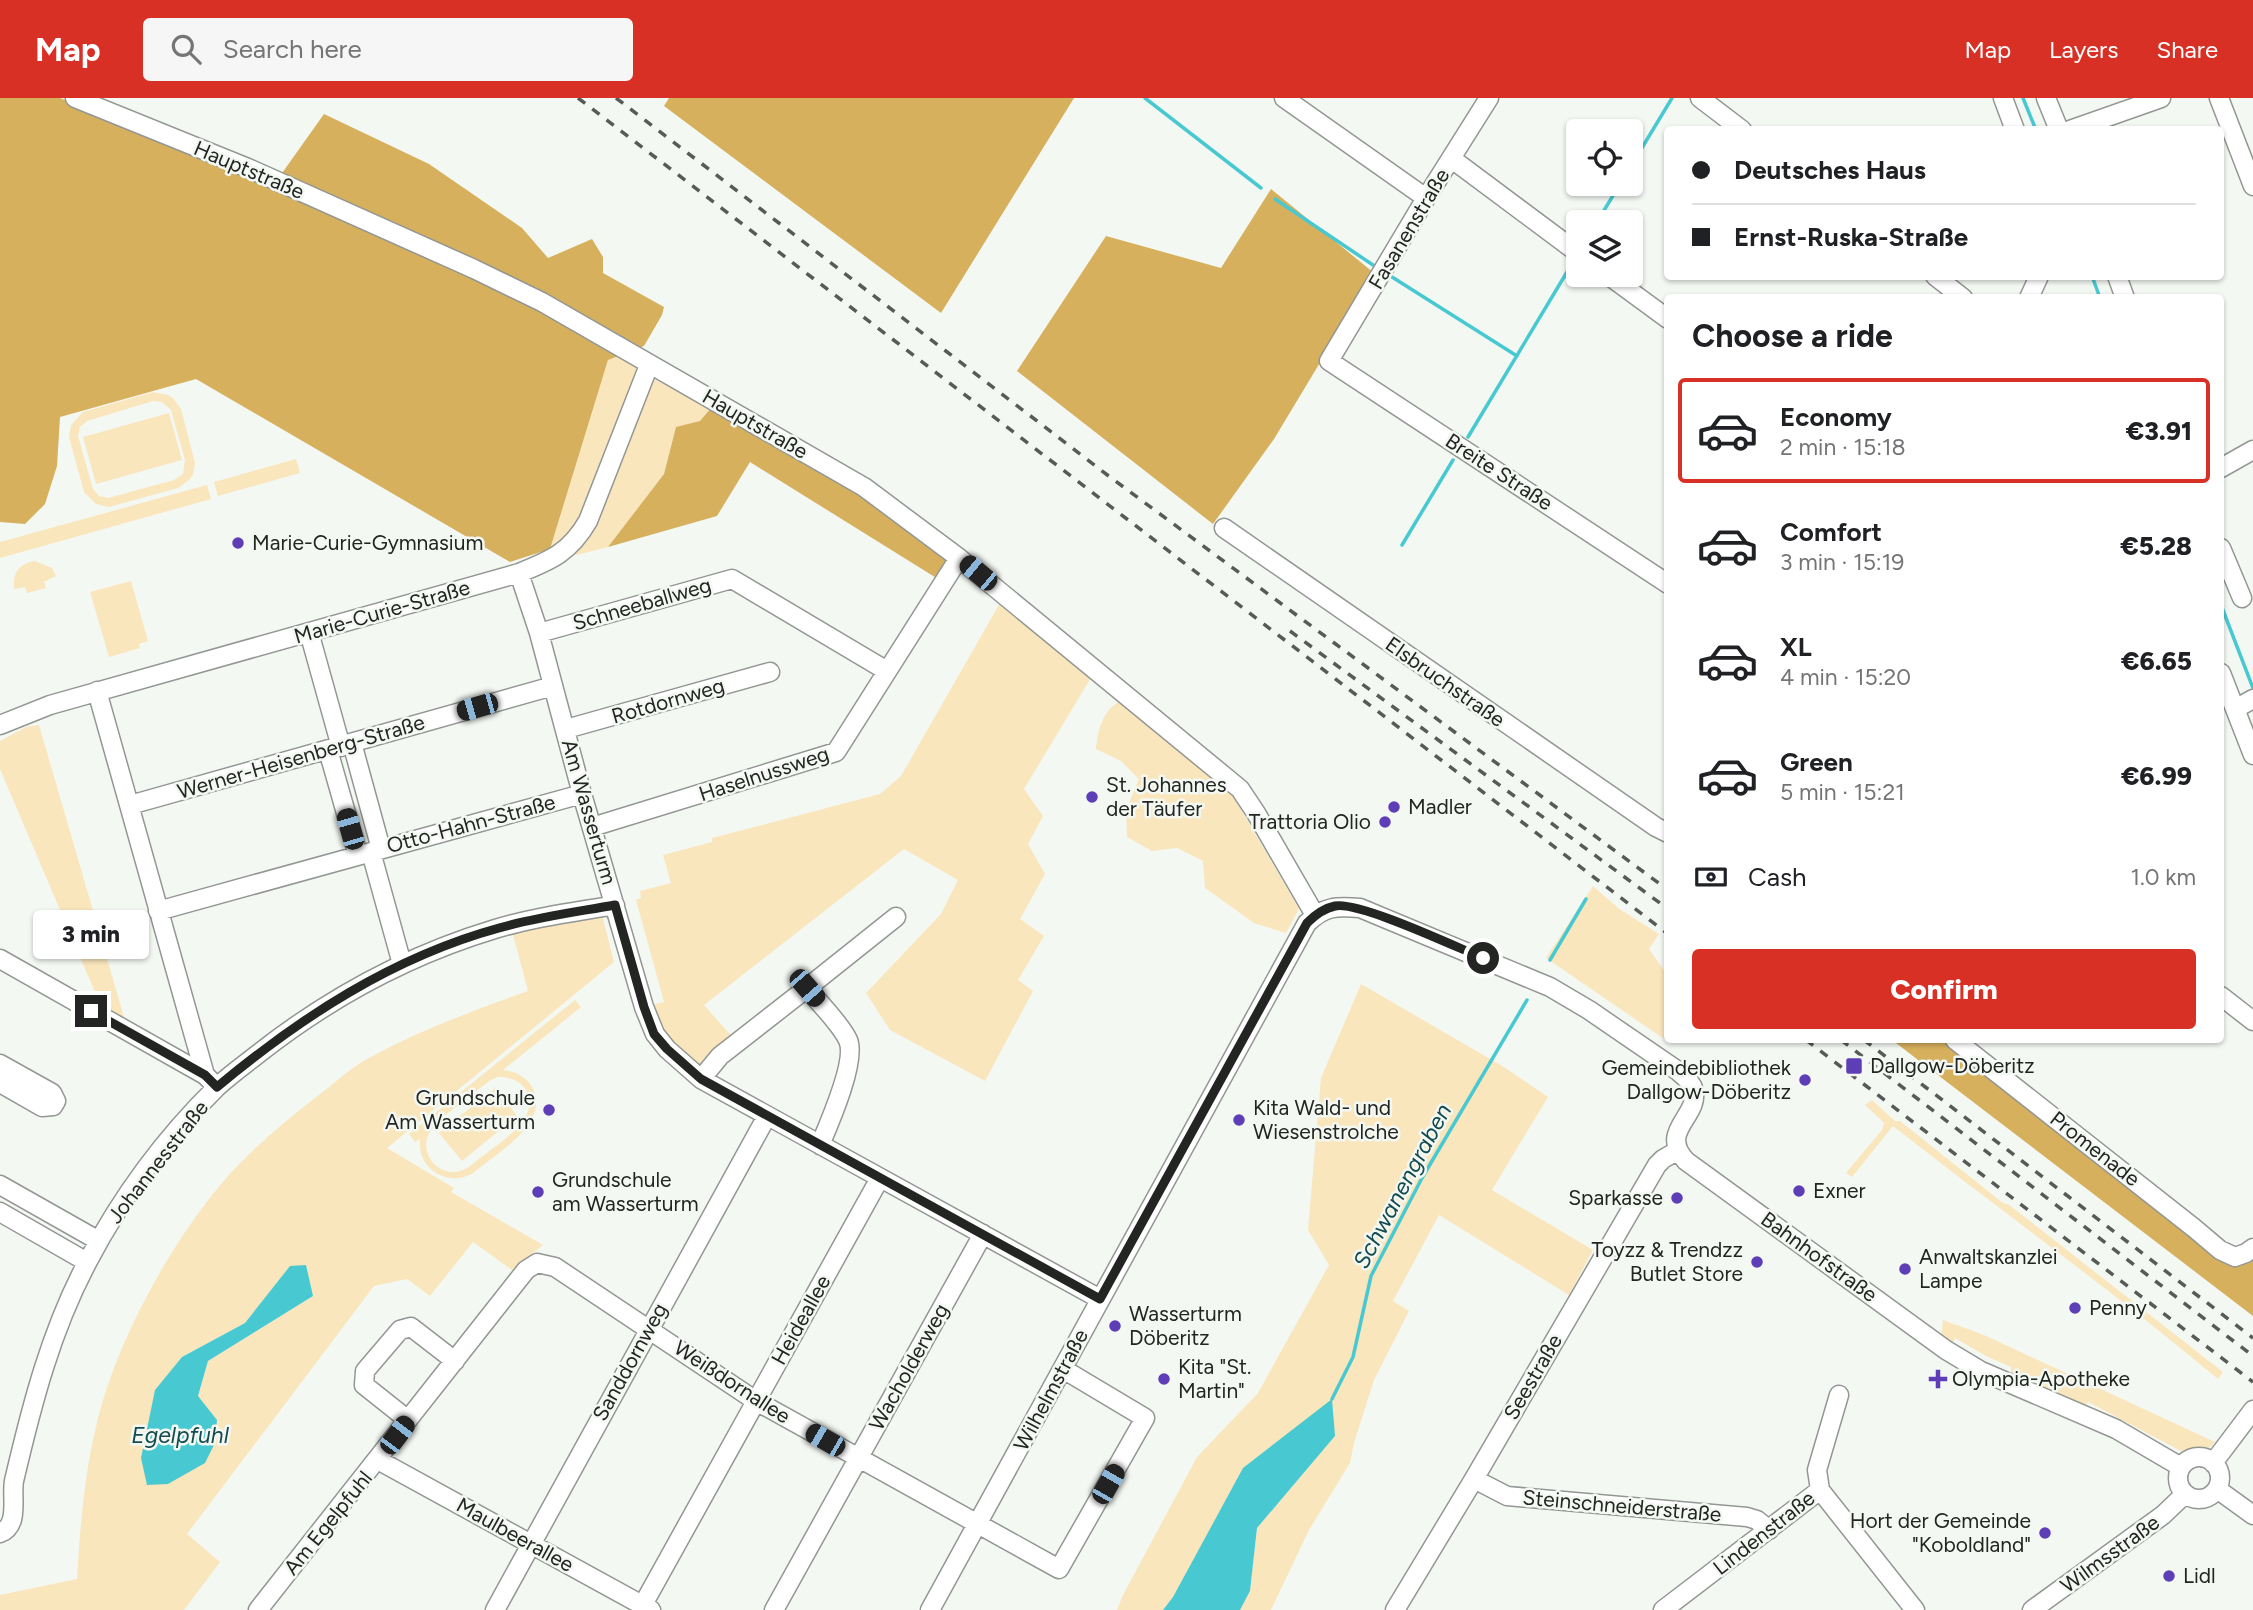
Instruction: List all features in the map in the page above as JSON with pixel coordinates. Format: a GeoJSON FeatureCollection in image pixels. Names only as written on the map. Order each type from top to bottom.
{"type":"FeatureCollection","features":[{"type":"Feature","properties":{"kind":"street","name":"Hauptstraße"},"geometry":{"type":"LineString","coordinates":[[75,98],[272,179],[542,302],[864,488],[959,558],[1240,789],[1315,915]]}},
{"type":"Feature","properties":{"kind":"street"},"geometry":{"type":"LineString","coordinates":[[1284,98],[1426,198]]}},
{"type":"Feature","properties":{"kind":"street","name":"Fasanenstraße"},"geometry":{"type":"LineString","coordinates":[[1329,361],[1489,98]]}},
{"type":"Feature","properties":{"kind":"street"},"geometry":{"type":"LineString","coordinates":[[1700,98],[1737,126]]}},
{"type":"Feature","properties":{"kind":"street"},"geometry":{"type":"LineString","coordinates":[[2003,98],[2014,126]]}},
{"type":"Feature","properties":{"kind":"street"},"geometry":{"type":"LineString","coordinates":[[2046,98],[2057,126]]}},
{"type":"Feature","properties":{"kind":"street"},"geometry":{"type":"LineString","coordinates":[[2081,126],[2161,98]]}},
{"type":"Feature","properties":{"kind":"street"},"geometry":{"type":"LineString","coordinates":[[2218,98],[2253,186]]}},
{"type":"Feature","properties":{"kind":"street"},"geometry":{"type":"LineString","coordinates":[[1452,159],[1566,244]]}},
{"type":"Feature","properties":{"kind":"street"},"geometry":{"type":"LineString","coordinates":[[1940,280],[1957,294]]}},
{"type":"Feature","properties":{"kind":"street"},"geometry":{"type":"LineString","coordinates":[[1624,287],[1664,316]]}},
{"type":"Feature","properties":{"kind":"street","name":"Breite Straße"},"geometry":{"type":"LineString","coordinates":[[1329,361],[1664,581]]}},
{"type":"Feature","properties":{"kind":"street","name":"Marie-Curie-Straße"},"geometry":{"type":"LineString","coordinates":[[0,724],[40,708],[97,691],[519,573],[552,560],[579,537],[588,521],[649,365]]}},
{"type":"Feature","properties":{"kind":"street"},"geometry":{"type":"LineString","coordinates":[[2224,466],[2253,450]]}},
{"type":"Feature","properties":{"kind":"street","name":"Elsbruchstraße"},"geometry":{"type":"LineString","coordinates":[[1224,528],[1664,831]]}},
{"type":"Feature","properties":{"kind":"street"},"geometry":{"type":"LineString","coordinates":[[2224,555],[2242,598]]}},
{"type":"Feature","properties":{"kind":"street","name":"Haselnussweg"},"geometry":{"type":"LineString","coordinates":[[592,827],[830,756],[841,747],[959,558]]}},
{"type":"Feature","properties":{"kind":"street","name":"Am Wasserturm"},"geometry":{"type":"LineString","coordinates":[[519,573],[539,633],[582,794],[654,1034],[701,1079],[1100,1299]]}},
{"type":"Feature","properties":{"kind":"street","name":"Schneeballweg"},"geometry":{"type":"LineString","coordinates":[[539,633],[732,579],[887,671]]}},
{"type":"Feature","properties":{"kind":"street"},"geometry":{"type":"LineString","coordinates":[[309,632],[402,964]]}},
{"type":"Feature","properties":{"kind":"street","name":"Rotdornweg"},"geometry":{"type":"LineString","coordinates":[[566,729],[770,672]]}},
{"type":"Feature","properties":{"kind":"street"},"geometry":{"type":"LineString","coordinates":[[2224,681],[2253,755]]}},
{"type":"Feature","properties":{"kind":"street","name":"Werner-Heisenberg-Straße"},"geometry":{"type":"LineString","coordinates":[[130,805],[553,686]]}},
{"type":"Feature","properties":{"kind":"street"},"geometry":{"type":"LineString","coordinates":[[97,691],[158,911],[211,1081]]}},
{"type":"Feature","properties":{"kind":"street"},"geometry":{"type":"LineString","coordinates":[[2235,709],[2252,700]]}},
{"type":"Feature","properties":{"kind":"street"},"geometry":{"type":"LineString","coordinates":[[340,746],[370,852]]}},
{"type":"Feature","properties":{"kind":"street","name":"Otto-Hahn-Straße"},"geometry":{"type":"LineString","coordinates":[[158,911],[582,794]]}},
{"type":"Feature","properties":{"kind":"street","name":"Johannesstraße"},"geometry":{"type":"LineString","coordinates":[[0,1533],[6,1531],[11,1522],[6,1485],[60,1319],[99,1241],[137,1182],[176,1133],[211,1081],[340,996],[402,964],[497,928],[615,905]]}},
{"type":"Feature","properties":{"kind":"street"},"geometry":{"type":"LineString","coordinates":[[1315,915],[1335,906],[1360,908],[1550,987],[1589,1010],[1690,1082],[1694,1097],[1676,1135],[1677,1151]]}},
{"type":"Feature","properties":{"kind":"street","name":"Wilhelmstraße"},"geometry":{"type":"LineString","coordinates":[[930,1610],[1307,923],[1315,915]]}},
{"type":"Feature","properties":{"kind":"street"},"geometry":{"type":"LineString","coordinates":[[701,1079],[710,1065],[728,1048],[896,917]]}},
{"type":"Feature","properties":{"kind":"street"},"geometry":{"type":"LineString","coordinates":[[0,959],[211,1081]]}},
{"type":"Feature","properties":{"kind":"street"},"geometry":{"type":"LineString","coordinates":[[807,988],[849,1041],[851,1052],[837,1102],[820,1145]]}},
{"type":"Feature","properties":{"kind":"street"},"geometry":{"type":"LineString","coordinates":[[2224,998],[2253,1021]]}},
{"type":"Feature","properties":{"kind":"street","name":"Promenade"},"geometry":{"type":"LineString","coordinates":[[1959,1043],[2220,1250],[2235,1257],[2253,1248]]}},
{"type":"Feature","properties":{"kind":"street","name":"Sanddornweg"},"geometry":{"type":"LineString","coordinates":[[495,1610],[767,1115]]}},
{"type":"Feature","properties":{"kind":"street","name":"Bahnhofstraße"},"geometry":{"type":"LineString","coordinates":[[1677,1151],[1686,1161],[1946,1350],[1981,1371],[2116,1429],[2181,1467]]}},
{"type":"Feature","properties":{"kind":"street","name":"Seestraße"},"geometry":{"type":"LineString","coordinates":[[1395,1610],[1657,1165],[1677,1151]]}},
{"type":"Feature","properties":{"kind":"street","name":"Heideallee"},"geometry":{"type":"LineString","coordinates":[[645,1608],[880,1178]]}},
{"type":"Feature","properties":{"kind":"street"},"geometry":{"type":"LineString","coordinates":[[0,1185],[99,1241]]}},
{"type":"Feature","properties":{"kind":"street"},"geometry":{"type":"LineString","coordinates":[[0,1212],[87,1262]]}},
{"type":"Feature","properties":{"kind":"street","name":"Wacholderweg"},"geometry":{"type":"LineString","coordinates":[[774,1610],[983,1234]]}},
{"type":"Feature","properties":{"kind":"street","name":"Weißdornallee"},"geometry":{"type":"LineString","coordinates":[[526,1270],[537,1263],[555,1267],[757,1401],[1059,1569],[1145,1418],[1063,1369]]}},
{"type":"Feature","properties":{"kind":"street","name":"Am Egelpfuhl"},"geometry":{"type":"LineString","coordinates":[[258,1610],[526,1270]]}},
{"type":"Feature","properties":{"kind":"street"},"geometry":{"type":"LineString","coordinates":[[408,1420],[364,1385],[365,1371],[400,1330],[411,1327],[455,1361]]}},
{"type":"Feature","properties":{"kind":"street","name":"Lindenstraße"},"geometry":{"type":"LineString","coordinates":[[1663,1610],[1820,1490],[1817,1470],[1839,1395]]}},
{"type":"Feature","properties":{"kind":"street"},"geometry":{"type":"LineString","coordinates":[[2213,1463],[2250,1414]]}},
{"type":"Feature","properties":{"kind":"street"},"geometry":{"type":"LineString","coordinates":[[2200,1457],[2213,1463],[2219,1471],[2220,1480],[2211,1496],[2202,1499],[2185,1494],[2179,1486],[2178,1476],[2186,1461],[2200,1457]]}},
{"type":"Feature","properties":{"kind":"street","name":"Maulbeerallee"},"geometry":{"type":"LineString","coordinates":[[378,1460],[645,1608]]}},
{"type":"Feature","properties":{"kind":"street","name":"Steinschneiderstraße"},"geometry":{"type":"LineString","coordinates":[[1474,1479],[1507,1496],[1747,1517],[1757,1520],[1769,1530]]}},
{"type":"Feature","properties":{"kind":"street"},"geometry":{"type":"LineString","coordinates":[[2217,1489],[2253,1514]]}},
{"type":"Feature","properties":{"kind":"street"},"geometry":{"type":"LineString","coordinates":[[1820,1490],[1915,1610]]}},
{"type":"Feature","properties":{"kind":"street","name":"Wilmsstraße"},"geometry":{"type":"LineString","coordinates":[[2032,1610],[2163,1516],[2185,1494]]}},
{"type":"Feature","properties":{"kind":"shaded area"},"geometry":{"type":"Polygon","coordinates":[[[0,98],[60,98],[275,183],[324,114],[429,164],[522,228],[548,258],[592,239],[603,257],[603,273],[664,307],[644,346],[608,360],[550,549],[510,562],[196,379],[60,417],[57,466],[45,504],[25,524],[0,522],[0,98]]]}},
{"type":"Feature","properties":{"kind":"shaded area"},"geometry":{"type":"Polygon","coordinates":[[[669,98],[1074,98],[941,313],[664,106],[669,98]]]}},
{"type":"Feature","properties":{"kind":"shaded area"},"geometry":{"type":"Polygon","coordinates":[[[1271,189],[1374,273],[1274,439],[1213,524],[1017,371],[1106,236],[1221,268],[1271,189]]]}},
{"type":"Feature","properties":{"kind":"shaded area"},"geometry":{"type":"Polygon","coordinates":[[[622,354],[639,365],[640,373],[716,408],[709,409],[700,421],[676,428],[664,474],[608,547],[577,555],[565,544],[550,549],[608,360],[622,354]]]}},
{"type":"Feature","properties":{"kind":"shaded area"},"geometry":{"type":"Polygon","coordinates":[[[153,392],[168,395],[181,409],[195,463],[193,475],[178,488],[109,507],[96,504],[84,492],[69,437],[71,425],[83,412],[153,392]],[[153,401],[87,421],[80,427],[78,436],[93,489],[99,496],[108,498],[174,480],[183,474],[185,460],[171,410],[162,402],[153,401]]]}},
{"type":"Feature","properties":{"kind":"shaded area"},"geometry":{"type":"Polygon","coordinates":[[[716,408],[864,494],[951,561],[938,579],[750,462],[717,516],[608,547],[664,474],[676,427],[700,421],[710,409],[716,408]]]}},
{"type":"Feature","properties":{"kind":"shaded area"},"geometry":{"type":"Polygon","coordinates":[[[169,413],[182,460],[96,484],[83,437],[169,413]]]}},
{"type":"Feature","properties":{"kind":"shaded area"},"geometry":{"type":"Polygon","coordinates":[[[296,459],[300,473],[218,496],[214,482],[296,459]]]}},
{"type":"Feature","properties":{"kind":"shaded area"},"geometry":{"type":"Polygon","coordinates":[[[207,485],[211,499],[0,558],[0,542],[207,485]]]}},
{"type":"Feature","properties":{"kind":"shaded area"},"geometry":{"type":"Polygon","coordinates":[[[35,561],[52,568],[56,576],[44,582],[46,588],[27,593],[25,587],[14,589],[14,578],[18,570],[24,564],[35,561]]]}},
{"type":"Feature","properties":{"kind":"shaded area"},"geometry":{"type":"Polygon","coordinates":[[[131,581],[148,641],[139,644],[140,648],[109,657],[90,592],[131,581]]]}},
{"type":"Feature","properties":{"kind":"shaded area"},"geometry":{"type":"Polygon","coordinates":[[[1004,596],[1095,671],[1024,789],[1043,816],[1028,844],[1045,874],[1020,919],[1044,936],[1018,980],[1033,991],[985,1081],[890,1030],[866,993],[941,914],[958,880],[904,849],[704,1005],[736,1041],[701,1079],[644,1007],[664,1002],[636,900],[641,898],[640,891],[671,883],[663,855],[712,842],[712,838],[880,794],[901,776],[1004,596]]]}},
{"type":"Feature","properties":{"kind":"shaded area"},"geometry":{"type":"Polygon","coordinates":[[[1120,701],[1232,794],[1299,909],[1286,933],[1254,923],[1205,888],[1203,861],[1177,848],[1152,851],[1127,837],[1126,810],[1139,779],[1121,761],[1096,749],[1105,716],[1120,701]]]}},
{"type":"Feature","properties":{"kind":"shaded area"},"geometry":{"type":"Polygon","coordinates":[[[39,725],[126,1024],[103,1011],[0,769],[0,741],[26,727],[39,725]]]}},
{"type":"Feature","properties":{"kind":"shaded area"},"geometry":{"type":"Polygon","coordinates":[[[1593,886],[1618,908],[1659,934],[1649,949],[1664,970],[1664,1039],[1546,958],[1593,886]]]}},
{"type":"Feature","properties":{"kind":"shaded area"},"geometry":{"type":"Polygon","coordinates":[[[602,915],[614,962],[387,1148],[454,1188],[451,1192],[543,1245],[512,1270],[473,1242],[430,1296],[407,1279],[374,1286],[187,1534],[220,1562],[184,1610],[0,1610],[0,1595],[77,1579],[86,1483],[105,1395],[131,1327],[148,1294],[208,1201],[261,1143],[361,1063],[426,1030],[528,991],[512,931],[602,915]],[[290,1267],[245,1323],[182,1357],[198,1396],[208,1361],[313,1296],[290,1267]]]}},
{"type":"Feature","properties":{"kind":"shaded area"},"geometry":{"type":"Polygon","coordinates":[[[1361,984],[1504,1067],[1548,1097],[1492,1190],[1593,1250],[1569,1295],[1439,1215],[1393,1301],[1409,1311],[1374,1380],[1350,1463],[1309,1530],[1271,1610],[1240,1610],[1250,1591],[1257,1528],[1335,1436],[1163,1610],[1117,1610],[1197,1457],[1258,1393],[1329,1265],[1308,1230],[1321,1078],[1361,984]]]}},
{"type":"Feature","properties":{"kind":"shaded area"},"geometry":{"type":"Polygon","coordinates":[[[575,1000],[581,1007],[503,1070],[518,1074],[531,1085],[536,1099],[535,1112],[519,1136],[472,1174],[452,1178],[435,1172],[423,1159],[420,1139],[415,1142],[409,1134],[575,1000]],[[498,1077],[489,1081],[431,1130],[426,1144],[434,1164],[447,1171],[462,1170],[506,1138],[523,1120],[530,1100],[526,1090],[517,1081],[498,1077]]]}},
{"type":"Feature","properties":{"kind":"shaded area"},"geometry":{"type":"Polygon","coordinates":[[[1896,1043],[1950,1043],[2221,1254],[2253,1253],[2253,1316],[1896,1043]]]}},
{"type":"Feature","properties":{"kind":"shaded area"},"geometry":{"type":"Polygon","coordinates":[[[495,1088],[517,1116],[462,1161],[439,1133],[495,1088]]]}},
{"type":"Feature","properties":{"kind":"shaded area"},"geometry":{"type":"Polygon","coordinates":[[[1872,1100],[1895,1121],[1900,1121],[2223,1372],[2218,1379],[2138,1314],[1893,1126],[1852,1177],[1846,1173],[1882,1130],[1884,1123],[1865,1105],[1872,1100]]]}},
{"type":"Feature","properties":{"kind":"shaded area"},"geometry":{"type":"Polygon","coordinates":[[[1943,1320],[1984,1335],[2215,1442],[2209,1448],[2181,1451],[2088,1402],[2084,1407],[2011,1376],[2011,1367],[1955,1338],[1952,1346],[1941,1339],[1943,1320]]]}},
{"type":"Feature","properties":{"kind":"water","name":"Egelpfuhl"},"geometry":{"type":"Polygon","coordinates":[[[306,1265],[313,1296],[208,1361],[198,1396],[217,1420],[215,1443],[205,1463],[168,1484],[147,1485],[141,1458],[155,1390],[182,1357],[245,1323],[290,1266],[306,1265]]]}},
{"type":"Feature","properties":{"kind":"water"},"geometry":{"type":"Polygon","coordinates":[[[1332,1399],[1335,1436],[1257,1528],[1250,1591],[1240,1610],[1163,1610],[1173,1597],[1243,1468],[1332,1399]]]}},
{"type":"Feature","properties":{"kind":"waterway"},"geometry":{"type":"LineString","coordinates":[[1145,98],[1261,188]]}},
{"type":"Feature","properties":{"kind":"waterway"},"geometry":{"type":"LineString","coordinates":[[1643,146],[1672,98]]}},
{"type":"Feature","properties":{"kind":"waterway","name":"Schwanengraben"},"geometry":{"type":"LineString","coordinates":[[2023,98],[2034,126]]}},
{"type":"Feature","properties":{"kind":"waterway"},"geometry":{"type":"LineString","coordinates":[[1604,210],[1613,196]]}},
{"type":"Feature","properties":{"kind":"waterway"},"geometry":{"type":"LineString","coordinates":[[1275,199],[1373,265]]}},
{"type":"Feature","properties":{"kind":"waterway"},"geometry":{"type":"LineString","coordinates":[[1468,437],[1566,274]]}},
{"type":"Feature","properties":{"kind":"waterway"},"geometry":{"type":"LineString","coordinates":[[1392,277],[1517,356]]}},
{"type":"Feature","properties":{"kind":"waterway","name":"Schwanengraben"},"geometry":{"type":"LineString","coordinates":[[2093,280],[2099,294]]}},
{"type":"Feature","properties":{"kind":"waterway"},"geometry":{"type":"LineString","coordinates":[[1402,545],[1453,460]]}},
{"type":"Feature","properties":{"kind":"waterway"},"geometry":{"type":"LineString","coordinates":[[2224,613],[2253,688]]}},
{"type":"Feature","properties":{"kind":"waterway","name":"Schwanengraben"},"geometry":{"type":"LineString","coordinates":[[1550,960],[1586,899]]}},
{"type":"Feature","properties":{"kind":"waterway","name":"Schwanengraben"},"geometry":{"type":"LineString","coordinates":[[1332,1399],[1353,1357],[1371,1276],[1422,1178],[1527,1000]]}},
{"type":"Feature","properties":{"kind":"railway"},"geometry":{"type":"LineString","coordinates":[[578,98],[1664,931]]}},
{"type":"Feature","properties":{"kind":"railway"},"geometry":{"type":"LineString","coordinates":[[616,98],[1110,477],[1664,887]]}},
{"type":"Feature","properties":{"kind":"railway"},"geometry":{"type":"LineString","coordinates":[[1290,631],[1664,906]]}},
{"type":"Feature","properties":{"kind":"railway"},"geometry":{"type":"LineString","coordinates":[[1810,1043],[2253,1382]]}},
{"type":"Feature","properties":{"kind":"railway"},"geometry":{"type":"LineString","coordinates":[[1845,1043],[2253,1356]]}},
{"type":"Feature","properties":{"kind":"railway"},"geometry":{"type":"LineString","coordinates":[[1868,1043],[2253,1338]]}},
{"type":"Feature","properties":{"kind":"place","name":"Marie-Curie-Gymnasium"},"geometry":{"type":"Point","coordinates":[238,543]}},
{"type":"Feature","properties":{"kind":"place","name":"St. Johannes der Täufer"},"geometry":{"type":"Point","coordinates":[1092,797]}},
{"type":"Feature","properties":{"kind":"place","name":"Madler"},"geometry":{"type":"Point","coordinates":[1394,807]}},
{"type":"Feature","properties":{"kind":"place","name":"Trattoria Olio"},"geometry":{"type":"Point","coordinates":[1385,822]}},
{"type":"Feature","properties":{"kind":"place","name":"Dallgow-Döberitz"},"geometry":{"type":"Point","coordinates":[1854,1066]}},
{"type":"Feature","properties":{"kind":"place","name":"Gemeindebibliothek Dallgow-Döberitz"},"geometry":{"type":"Point","coordinates":[1805,1080]}},
{"type":"Feature","properties":{"kind":"place","name":"Grundschule Am Wasserturm"},"geometry":{"type":"Point","coordinates":[549,1110]}},
{"type":"Feature","properties":{"kind":"place","name":"Kita Wald- und Wiesenstrolche"},"geometry":{"type":"Point","coordinates":[1239,1120]}},
{"type":"Feature","properties":{"kind":"place","name":"Exner"},"geometry":{"type":"Point","coordinates":[1799,1191]}},
{"type":"Feature","properties":{"kind":"place","name":"Grundschule am Wasserturm"},"geometry":{"type":"Point","coordinates":[538,1192]}},
{"type":"Feature","properties":{"kind":"place","name":"Sparkasse"},"geometry":{"type":"Point","coordinates":[1677,1198]}},
{"type":"Feature","properties":{"kind":"place","name":"Toyzz & Trendzz Butlet Store"},"geometry":{"type":"Point","coordinates":[1757,1262]}},
{"type":"Feature","properties":{"kind":"place","name":"Anwaltskanzlei Lampe"},"geometry":{"type":"Point","coordinates":[1905,1269]}},
{"type":"Feature","properties":{"kind":"place","name":"Penny"},"geometry":{"type":"Point","coordinates":[2075,1308]}},
{"type":"Feature","properties":{"kind":"place","name":"Wasserturm Döberitz"},"geometry":{"type":"Point","coordinates":[1115,1326]}},
{"type":"Feature","properties":{"kind":"place","name":"Kita \"St. Martin\""},"geometry":{"type":"Point","coordinates":[1164,1379]}},
{"type":"Feature","properties":{"kind":"place","name":"Olympia-Apotheke"},"geometry":{"type":"Point","coordinates":[1938,1379]}},
{"type":"Feature","properties":{"kind":"place","name":"Hort der Gemeinde \"Koboldland\""},"geometry":{"type":"Point","coordinates":[2045,1533]}},
{"type":"Feature","properties":{"kind":"place","name":"Lidl"},"geometry":{"type":"Point","coordinates":[2169,1576]}},
{"type":"Feature","properties":{"kind":"route"},"geometry":{"type":"LineString","coordinates":[[91,1011],[205,1075],[217,1087],[307,1017],[340,996],[402,964],[497,928],[615,905],[654,1034],[701,1079],[1100,1299],[1307,923],[1315,915],[1335,906],[1360,908],[1483,958]]}}]}
